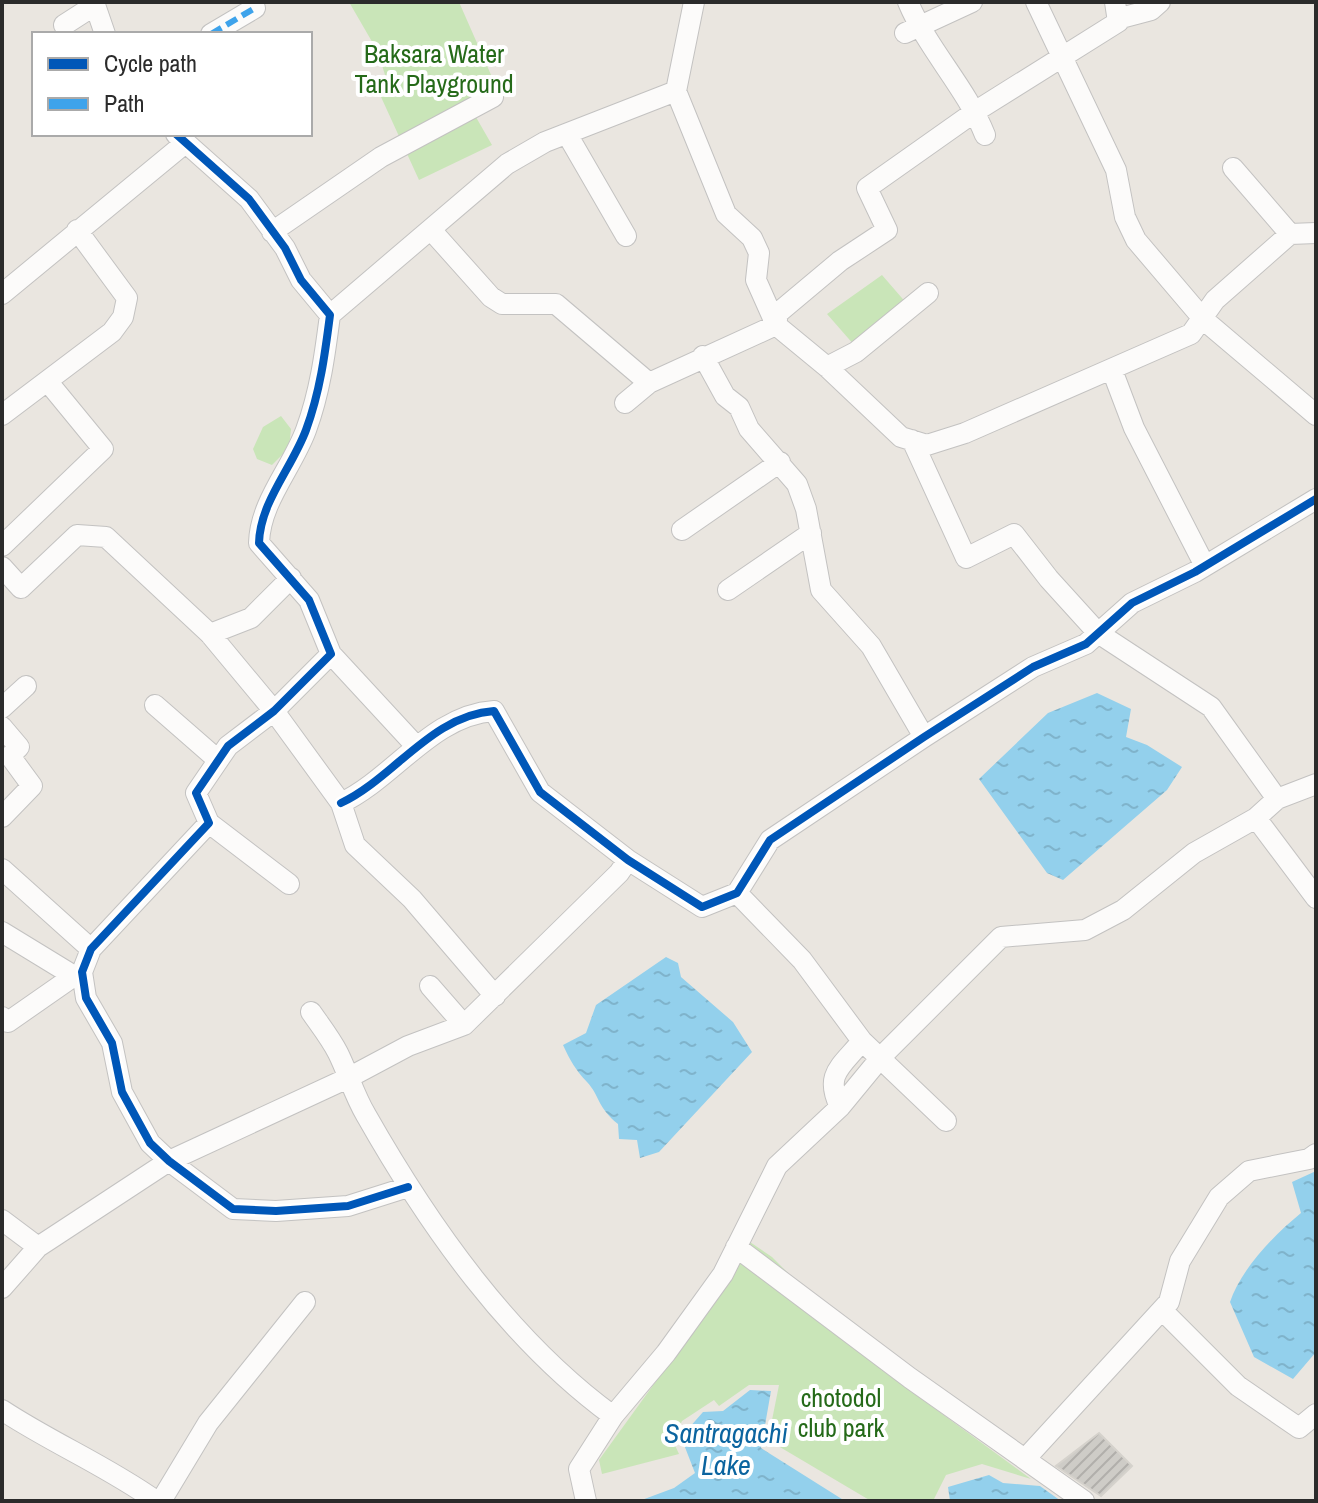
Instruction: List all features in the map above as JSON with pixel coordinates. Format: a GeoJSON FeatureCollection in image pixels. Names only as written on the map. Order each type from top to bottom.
{"type":"FeatureCollection","features":[{"type":"Feature","properties":{"kind":"street"},"geometry":{"type":"LineString","coordinates":[[694,2],[676,91],[726,214],[752,238],[759,253],[756,280],[776,325],[827,367],[884,423],[912,440],[927,445],[965,433],[1191,334],[1204,320],[1215,300],[1290,234],[1316,233]]}},
{"type":"Feature","properties":{"kind":"street"},"geometry":{"type":"LineString","coordinates":[[908,2],[912,30],[976,111],[985,135]]}},
{"type":"Feature","properties":{"kind":"street"},"geometry":{"type":"LineString","coordinates":[[912,30],[972,2]]}},
{"type":"Feature","properties":{"kind":"street"},"geometry":{"type":"LineString","coordinates":[[1036,2],[1116,170],[1125,217],[1136,240],[1204,320],[1316,415]]}},
{"type":"Feature","properties":{"kind":"street"},"geometry":{"type":"LineString","coordinates":[[776,325],[778,313],[840,261],[887,230],[867,188],[976,111],[1118,22],[1116,10],[1151,10],[1160,2]]}},
{"type":"Feature","properties":{"kind":"street"},"geometry":{"type":"LineString","coordinates":[[64,25],[94,3],[104,32]]}},
{"type":"Feature","properties":{"kind":"street"},"geometry":{"type":"LineString","coordinates":[[214,32],[255,8]]}},
{"type":"Feature","properties":{"kind":"street"},"geometry":{"type":"LineString","coordinates":[[416,746],[331,654],[309,600],[259,543],[260,523],[305,432],[324,368],[330,315],[507,164],[567,134],[676,91]]}},
{"type":"Feature","properties":{"kind":"street"},"geometry":{"type":"LineString","coordinates":[[272,232],[381,157],[493,97]]}},
{"type":"Feature","properties":{"kind":"street"},"geometry":{"type":"LineString","coordinates":[[567,134],[626,236]]}},
{"type":"Feature","properties":{"kind":"street"},"geometry":{"type":"LineString","coordinates":[[2,294],[180,139],[249,199],[285,248],[301,280],[330,315]]}},
{"type":"Feature","properties":{"kind":"street"},"geometry":{"type":"LineString","coordinates":[[1233,168],[1290,234]]}},
{"type":"Feature","properties":{"kind":"street"},"geometry":{"type":"LineString","coordinates":[[2,415],[112,332],[123,317],[127,298],[77,230]]}},
{"type":"Feature","properties":{"kind":"street"},"geometry":{"type":"LineString","coordinates":[[432,231],[491,297],[502,304],[556,304],[649,383]]}},
{"type":"Feature","properties":{"kind":"street"},"geometry":{"type":"LineString","coordinates":[[827,367],[856,352],[928,293]]}},
{"type":"Feature","properties":{"kind":"street"},"geometry":{"type":"LineString","coordinates":[[625,403],[649,383],[776,325]]}},
{"type":"Feature","properties":{"kind":"street"},"geometry":{"type":"LineString","coordinates":[[703,356],[725,396],[739,407],[749,429],[797,484],[811,533],[821,590],[871,646],[924,737]]}},
{"type":"Feature","properties":{"kind":"street"},"geometry":{"type":"LineString","coordinates":[[1112,370],[1134,428],[1205,566]]}},
{"type":"Feature","properties":{"kind":"street"},"geometry":{"type":"LineString","coordinates":[[2,546],[103,449],[48,382]]}},
{"type":"Feature","properties":{"kind":"street"},"geometry":{"type":"LineString","coordinates":[[912,440],[966,558],[1014,534],[1098,633],[1211,707],[1277,799]]}},
{"type":"Feature","properties":{"kind":"street"},"geometry":{"type":"LineString","coordinates":[[682,530],[780,462]]}},
{"type":"Feature","properties":{"kind":"street"},"geometry":{"type":"LineString","coordinates":[[341,803],[359,795],[416,746],[475,712],[494,711],[540,792],[628,860],[702,907],[737,893],[770,840],[924,737],[1033,667],[1086,644],[1132,603],[1205,566],[1316,499]]}},
{"type":"Feature","properties":{"kind":"street"},"geometry":{"type":"LineString","coordinates":[[728,590],[811,533]]}},
{"type":"Feature","properties":{"kind":"street"},"geometry":{"type":"LineString","coordinates":[[2,567],[21,588],[77,535],[106,537],[210,634],[274,711],[341,803],[355,845],[412,899],[495,996]]}},
{"type":"Feature","properties":{"kind":"street"},"geometry":{"type":"LineString","coordinates":[[210,634],[251,618],[291,578]]}},
{"type":"Feature","properties":{"kind":"street"},"geometry":{"type":"LineString","coordinates":[[289,884],[209,823],[196,793],[228,746],[274,711],[331,654]]}},
{"type":"Feature","properties":{"kind":"street"},"geometry":{"type":"LineString","coordinates":[[5,701],[26,686]]}},
{"type":"Feature","properties":{"kind":"street"},"geometry":{"type":"LineString","coordinates":[[155,705],[218,760]]}},
{"type":"Feature","properties":{"kind":"street"},"geometry":{"type":"LineString","coordinates":[[2,727],[19,747],[10,756],[32,786],[2,817]]}},
{"type":"Feature","properties":{"kind":"street"},"geometry":{"type":"LineString","coordinates":[[586,1501],[579,1469],[613,1416],[666,1353],[723,1274],[777,1166],[840,1107],[882,1056],[1001,937],[1085,930],[1123,910],[1194,853],[1256,818],[1277,799],[1316,784]]}},
{"type":"Feature","properties":{"kind":"street"},"geometry":{"type":"LineString","coordinates":[[1256,818],[1316,898]]}},
{"type":"Feature","properties":{"kind":"street"},"geometry":{"type":"LineString","coordinates":[[2,1017],[8,1022],[78,974],[91,949],[209,823]]}},
{"type":"Feature","properties":{"kind":"street"},"geometry":{"type":"LineString","coordinates":[[2,1288],[38,1247],[169,1161],[348,1078],[408,1046],[464,1025],[619,873],[628,860]]}},
{"type":"Feature","properties":{"kind":"street"},"geometry":{"type":"LineString","coordinates":[[2,869],[91,949]]}},
{"type":"Feature","properties":{"kind":"street"},"geometry":{"type":"LineString","coordinates":[[737,893],[802,960],[862,1041],[882,1056],[946,1121]]}},
{"type":"Feature","properties":{"kind":"street"},"geometry":{"type":"LineString","coordinates":[[2,932],[78,974],[86,998],[112,1043],[122,1092],[150,1143],[233,1209],[276,1211],[348,1206],[408,1187]]}},
{"type":"Feature","properties":{"kind":"street"},"geometry":{"type":"LineString","coordinates":[[430,986],[464,1025]]}},
{"type":"Feature","properties":{"kind":"street"},"geometry":{"type":"LineString","coordinates":[[311,1012],[337,1051],[348,1078],[408,1187],[477,1279],[546,1361],[569,1384],[613,1416]]}},
{"type":"Feature","properties":{"kind":"street"},"geometry":{"type":"LineString","coordinates":[[840,1107],[831,1089],[832,1078],[862,1041]]}},
{"type":"Feature","properties":{"kind":"street"},"geometry":{"type":"LineString","coordinates":[[1026,1458],[1169,1302],[1180,1261],[1219,1197],[1249,1171],[1314,1159]]}},
{"type":"Feature","properties":{"kind":"street"},"geometry":{"type":"LineString","coordinates":[[2,1220],[38,1247]]}},
{"type":"Feature","properties":{"kind":"street"},"geometry":{"type":"LineString","coordinates":[[736,1247],[910,1378],[1084,1501]]}},
{"type":"Feature","properties":{"kind":"street"},"geometry":{"type":"LineString","coordinates":[[2,1410],[37,1433],[90,1457],[159,1501],[208,1423],[305,1302]]}},
{"type":"Feature","properties":{"kind":"street"},"geometry":{"type":"LineString","coordinates":[[1162,1310],[1238,1386],[1299,1428],[1316,1414]]}},
{"type":"Feature","properties":{"kind":"green space","name":"Baksara Water Tank Playground"},"geometry":{"type":"Polygon","coordinates":[[[349,2],[459,2],[499,93],[469,105],[492,145],[419,180],[376,86],[385,75],[378,52],[349,2]]]}},
{"type":"Feature","properties":{"kind":"green space"},"geometry":{"type":"Polygon","coordinates":[[[882,275],[908,305],[855,346],[827,314],[882,275]]]}},
{"type":"Feature","properties":{"kind":"green space"},"geometry":{"type":"Polygon","coordinates":[[[281,416],[291,429],[289,448],[272,465],[257,459],[253,449],[263,427],[281,416]]]}},
{"type":"Feature","properties":{"kind":"green space","name":"chotodol club park"},"geometry":{"type":"Polygon","coordinates":[[[741,1236],[772,1257],[893,1378],[1031,1479],[982,1464],[946,1475],[933,1501],[871,1501],[768,1440],[779,1385],[749,1385],[719,1406],[714,1400],[682,1421],[673,1441],[679,1454],[602,1474],[599,1460],[675,1355],[741,1236]]]}},
{"type":"Feature","properties":{"kind":"water"},"geometry":{"type":"Polygon","coordinates":[[[1097,693],[1131,709],[1126,737],[1147,745],[1182,767],[1167,790],[1063,880],[1047,873],[979,779],[1048,713],[1097,693]]]}},
{"type":"Feature","properties":{"kind":"water"},"geometry":{"type":"Polygon","coordinates":[[[666,957],[678,963],[681,977],[733,1022],[752,1052],[659,1152],[640,1158],[637,1140],[619,1139],[618,1124],[602,1107],[563,1045],[586,1033],[596,1005],[666,957]]]}},
{"type":"Feature","properties":{"kind":"water"},"geometry":{"type":"Polygon","coordinates":[[[1316,1171],[1316,1352],[1293,1379],[1254,1357],[1230,1302],[1242,1277],[1260,1253],[1301,1213],[1292,1182],[1316,1171]]]}},
{"type":"Feature","properties":{"kind":"water","name":"Santragachi Lake"},"geometry":{"type":"Polygon","coordinates":[[[750,1390],[771,1391],[761,1448],[845,1501],[639,1501],[674,1488],[695,1473],[681,1437],[703,1412],[723,1411],[750,1390]]]}},
{"type":"Feature","properties":{"kind":"water"},"geometry":{"type":"Polygon","coordinates":[[[989,1475],[1003,1483],[1040,1486],[1061,1501],[950,1501],[948,1487],[989,1475]]]}},
{"type":"Feature","properties":{"kind":"building"},"geometry":{"type":"Polygon","coordinates":[[[1099,1433],[1132,1466],[1101,1496],[1056,1466],[1099,1433]]]}},
{"type":"Feature","properties":{"kind":"marked path"},"geometry":{"type":"LineString","coordinates":[[214,32],[255,8]]}},
{"type":"Feature","properties":{"kind":"cycle path"},"geometry":{"type":"LineString","coordinates":[[178,136],[249,199],[285,248],[301,280],[330,315],[311,416],[265,513],[259,543],[309,600],[331,654],[274,711],[228,746],[196,793],[209,823],[91,949],[82,972],[86,998],[112,1043],[122,1092],[150,1143],[233,1209],[276,1211],[348,1206],[408,1187]]}},
{"type":"Feature","properties":{"kind":"cycle path"},"geometry":{"type":"LineString","coordinates":[[341,803],[379,779],[432,735],[472,715],[494,711],[540,792],[628,860],[702,907],[737,893],[770,840],[924,737],[1033,667],[1086,644],[1132,603],[1195,572],[1316,499]]}}]}
